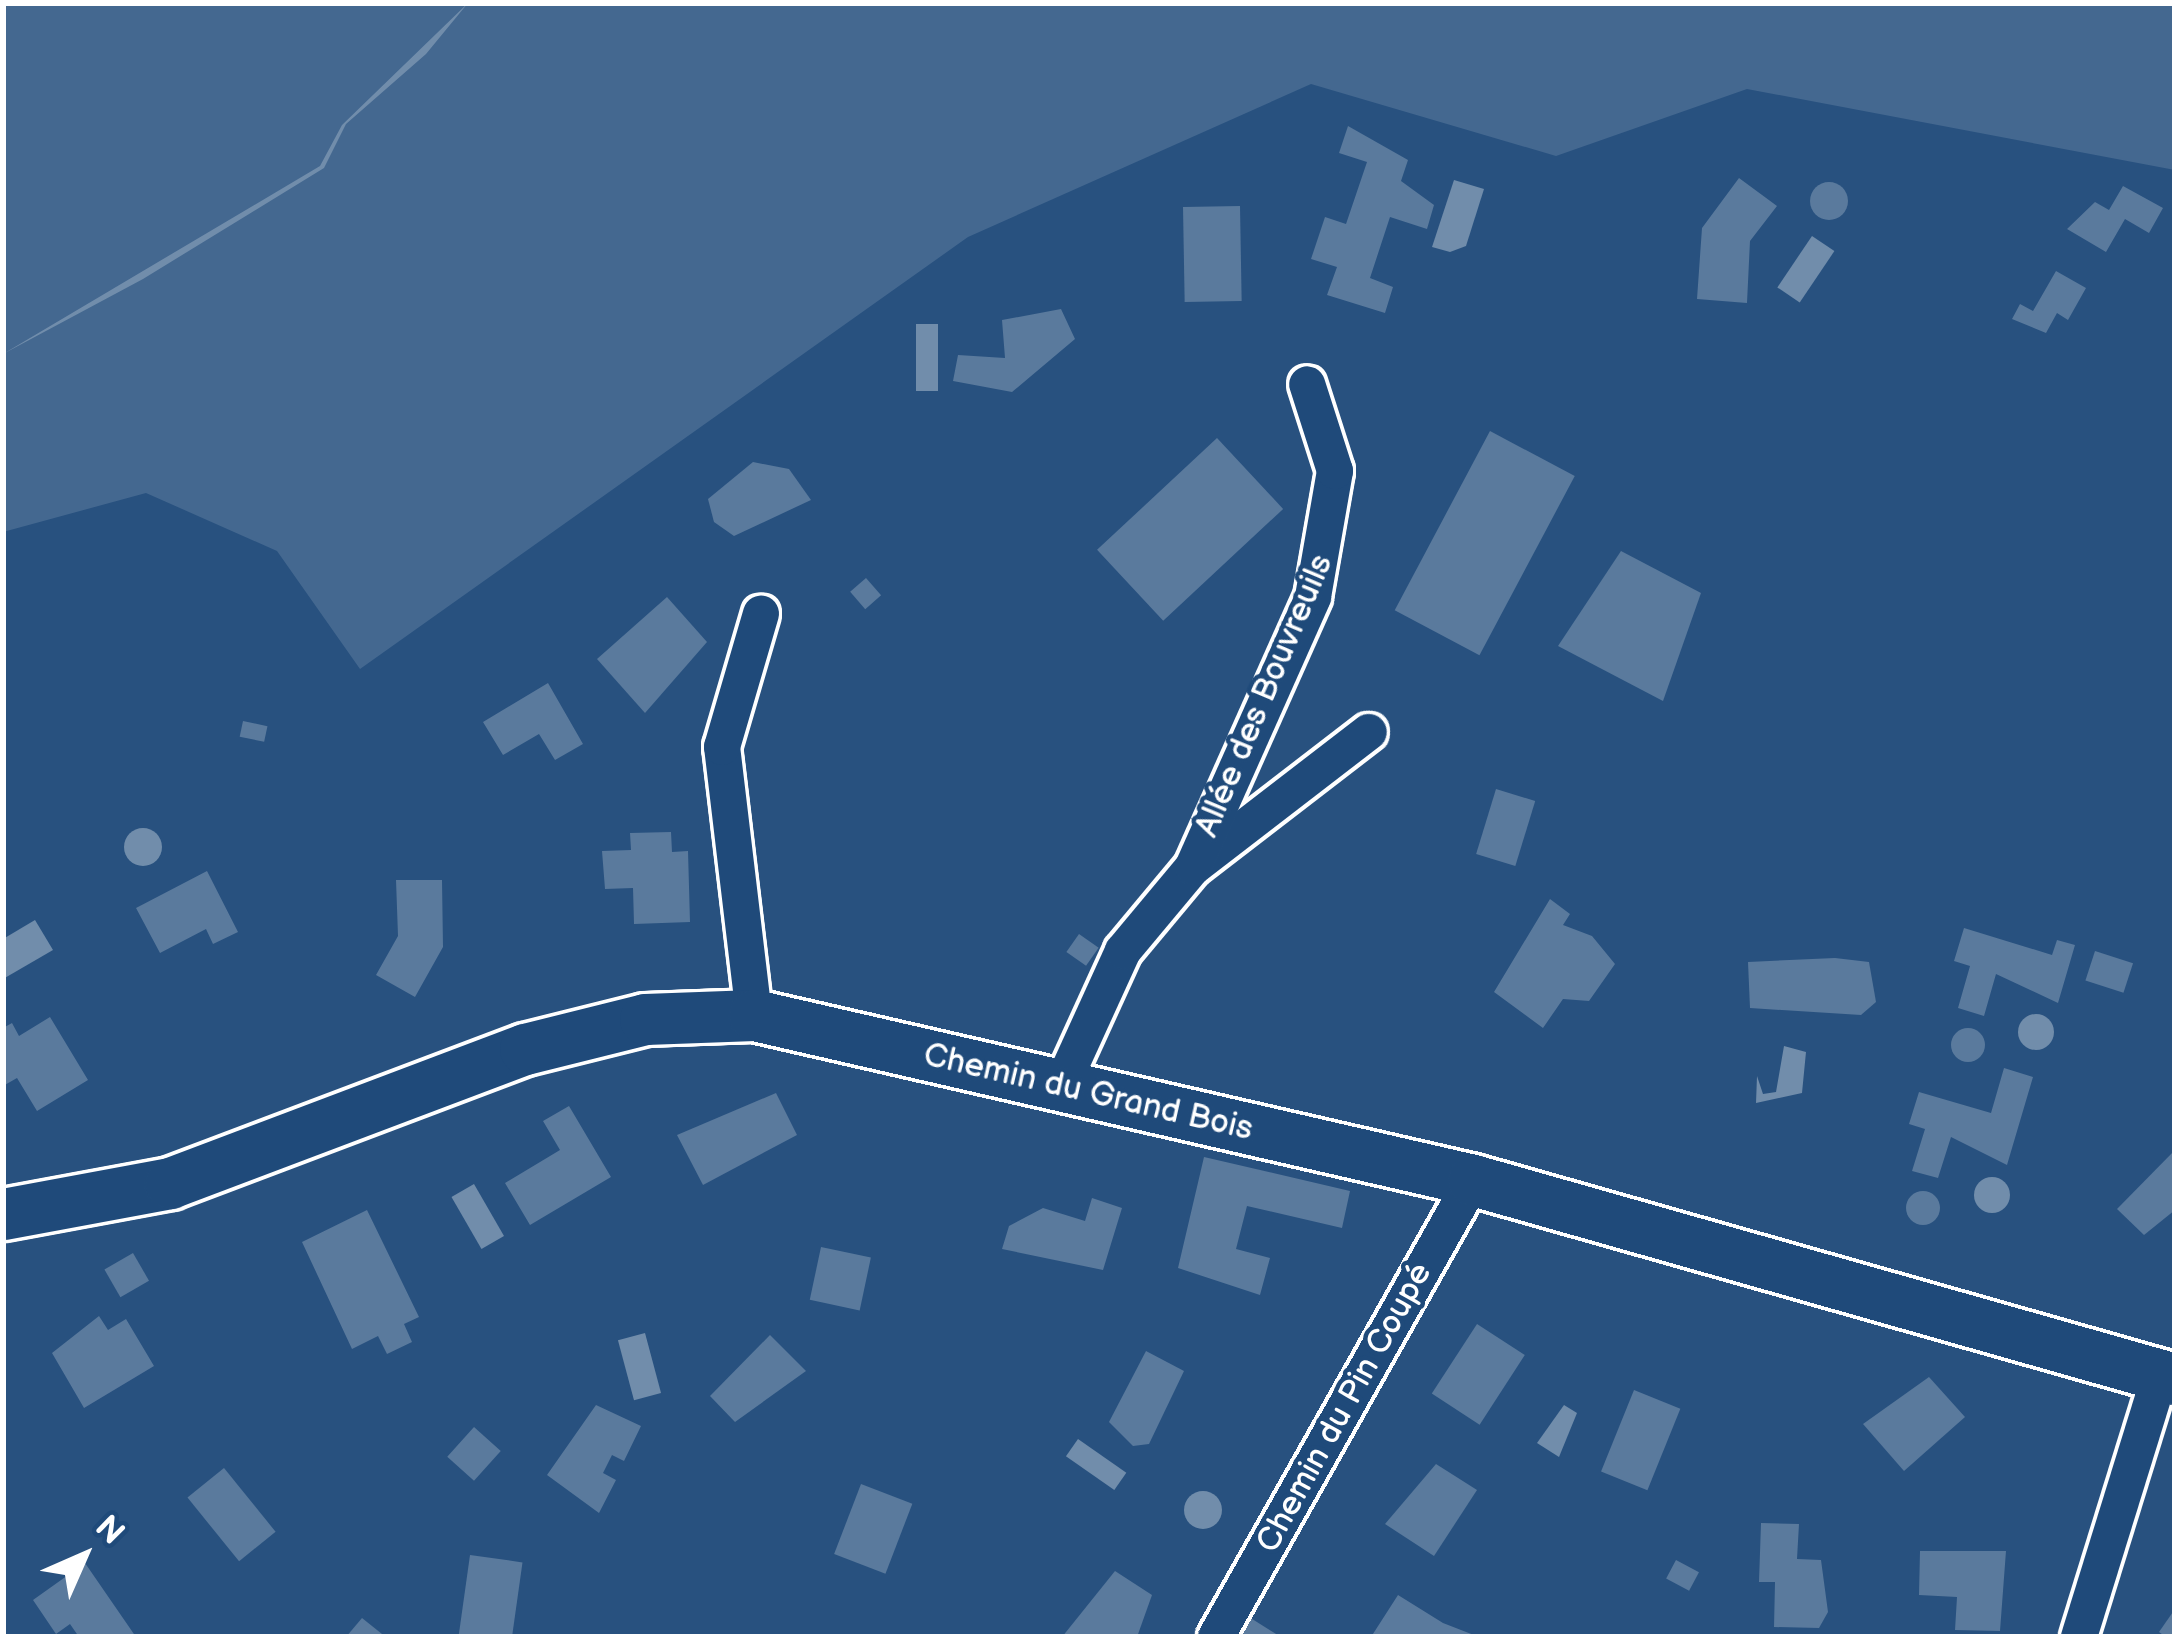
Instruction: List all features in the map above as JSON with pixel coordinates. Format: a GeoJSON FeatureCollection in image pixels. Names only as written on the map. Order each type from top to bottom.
{"type":"FeatureCollection","features":[{"type":"Feature","properties":{"kind":"street","name":"Allée des Bouvreuils"},"geometry":{"type":"LineString","coordinates":[[1193,867],[1334,525],[1335,471],[1307,384]]}},
{"type":"Feature","properties":{"kind":"street"},"geometry":{"type":"LineString","coordinates":[[754,1015],[722,747],[761,614]]}},
{"type":"Feature","properties":{"kind":"street","name":"Allée des Bouvreuils"},"geometry":{"type":"LineString","coordinates":[[1061,1087],[1123,952],[1193,867],[1369,732]]}},
{"type":"Feature","properties":{"kind":"street","name":"Chemin du Grand Bois"},"geometry":{"type":"LineString","coordinates":[[3,1214],[170,1183],[525,1049],[645,1019],[754,1015],[1473,1180],[2168,1377]]}},
{"type":"Feature","properties":{"kind":"street","name":"Chemin du Pin Coupé"},"geometry":{"type":"LineString","coordinates":[[1216,1637],[1473,1180]]}},
{"type":"Feature","properties":{"kind":"street"},"geometry":{"type":"LineString","coordinates":[[2079,1637],[2168,1377]]}},
{"type":"Feature","properties":{"kind":"shaded area"},"geometry":{"type":"Polygon","coordinates":[[[3,3],[2175,3],[2175,170],[1747,89],[1556,156],[1311,84],[968,237],[360,669],[277,551],[146,493],[3,532],[3,3]]]}},
{"type":"Feature","properties":{"kind":"shaded area"},"geometry":{"type":"Polygon","coordinates":[[[468,3],[426,54],[346,124],[324,168],[143,279],[3,354],[320,166],[342,125],[468,3]]]}},
{"type":"Feature","properties":{"kind":"shaded area"},"geometry":{"type":"Polygon","coordinates":[[[1454,180],[1484,189],[1466,246],[1450,252],[1432,247],[1454,180]]]}},
{"type":"Feature","properties":{"kind":"shaded area"},"geometry":{"type":"Polygon","coordinates":[[[1812,236],[1834,251],[1800,302],[1777,287],[1812,236]]]}},
{"type":"Feature","properties":{"kind":"shaded area"},"geometry":{"type":"Polygon","coordinates":[[[916,324],[938,324],[938,391],[916,391],[916,324]]]}},
{"type":"Feature","properties":{"kind":"shaded area"},"geometry":{"type":"Polygon","coordinates":[[[143,828],[156,834],[162,847],[156,860],[143,866],[130,860],[124,847],[130,834],[143,828]]]}},
{"type":"Feature","properties":{"kind":"shaded area"},"geometry":{"type":"Polygon","coordinates":[[[35,920],[53,950],[3,979],[3,939],[35,920]]]}},
{"type":"Feature","properties":{"kind":"shaded area"},"geometry":{"type":"Polygon","coordinates":[[[2036,1014],[2048,1020],[2054,1032],[2048,1044],[2036,1050],[2024,1044],[2018,1032],[2024,1020],[2036,1014]]]}},
{"type":"Feature","properties":{"kind":"shaded area"},"geometry":{"type":"Polygon","coordinates":[[[1784,1046],[1806,1052],[1802,1093],[1756,1103],[1757,1076],[1763,1094],[1776,1092],[1784,1046]]]}},
{"type":"Feature","properties":{"kind":"shaded area"},"geometry":{"type":"Polygon","coordinates":[[[1992,1177],[2004,1183],[2010,1195],[2004,1207],[1992,1213],[1980,1207],[1974,1195],[1980,1183],[1992,1177]]]}},
{"type":"Feature","properties":{"kind":"shaded area"},"geometry":{"type":"Polygon","coordinates":[[[474,1184],[504,1236],[481,1249],[451,1197],[474,1184]]]}},
{"type":"Feature","properties":{"kind":"shaded area"},"geometry":{"type":"Polygon","coordinates":[[[645,1333],[661,1393],[634,1400],[618,1340],[645,1333]]]}},
{"type":"Feature","properties":{"kind":"shaded area"},"geometry":{"type":"Polygon","coordinates":[[[1564,1405],[1577,1413],[1559,1457],[1537,1443],[1564,1405]]]}},
{"type":"Feature","properties":{"kind":"shaded area"},"geometry":{"type":"Polygon","coordinates":[[[1078,1439],[1126,1473],[1114,1490],[1066,1456],[1078,1439]]]}},
{"type":"Feature","properties":{"kind":"shaded area"},"geometry":{"type":"Polygon","coordinates":[[[1203,1491],[1217,1496],[1222,1510],[1217,1524],[1203,1529],[1189,1524],[1184,1510],[1189,1496],[1203,1491]]]}},
{"type":"Feature","properties":{"kind":"building"},"geometry":{"type":"Polygon","coordinates":[[[1348,126],[1408,160],[1401,181],[1434,205],[1427,229],[1390,217],[1370,278],[1393,287],[1385,313],[1327,295],[1337,267],[1311,259],[1325,217],[1346,224],[1367,162],[1339,153],[1348,126]]]}},
{"type":"Feature","properties":{"kind":"building"},"geometry":{"type":"Polygon","coordinates":[[[1739,178],[1777,206],[1750,241],[1747,303],[1697,299],[1702,228],[1739,178]]]}},
{"type":"Feature","properties":{"kind":"building"},"geometry":{"type":"Polygon","coordinates":[[[1829,182],[1843,187],[1848,201],[1843,215],[1829,220],[1815,215],[1810,201],[1815,187],[1829,182]]]}},
{"type":"Feature","properties":{"kind":"building"},"geometry":{"type":"Polygon","coordinates":[[[2123,186],[2163,208],[2149,233],[2125,219],[2106,252],[2067,229],[2095,202],[2109,210],[2123,186]]]}},
{"type":"Feature","properties":{"kind":"building"},"geometry":{"type":"Polygon","coordinates":[[[1240,206],[1242,301],[1185,302],[1183,207],[1240,206]]]}},
{"type":"Feature","properties":{"kind":"building"},"geometry":{"type":"Polygon","coordinates":[[[2056,271],[2086,288],[2068,320],[2057,313],[2046,333],[2012,319],[2020,304],[2033,311],[2056,271]]]}},
{"type":"Feature","properties":{"kind":"building"},"geometry":{"type":"Polygon","coordinates":[[[1061,309],[1075,339],[1012,392],[953,381],[958,355],[1005,358],[1002,320],[1061,309]]]}},
{"type":"Feature","properties":{"kind":"building"},"geometry":{"type":"Polygon","coordinates":[[[1490,431],[1575,476],[1479,655],[1395,610],[1490,431]]]}},
{"type":"Feature","properties":{"kind":"building"},"geometry":{"type":"Polygon","coordinates":[[[1217,438],[1283,509],[1163,621],[1097,550],[1217,438]]]}},
{"type":"Feature","properties":{"kind":"building"},"geometry":{"type":"Polygon","coordinates":[[[753,462],[789,469],[811,500],[734,536],[714,522],[708,499],[753,462]]]}},
{"type":"Feature","properties":{"kind":"building"},"geometry":{"type":"Polygon","coordinates":[[[1621,551],[1701,593],[1663,701],[1558,646],[1621,551]]]}},
{"type":"Feature","properties":{"kind":"building"},"geometry":{"type":"Polygon","coordinates":[[[866,578],[881,595],[865,609],[850,592],[866,578]]]}},
{"type":"Feature","properties":{"kind":"building"},"geometry":{"type":"Polygon","coordinates":[[[667,597],[707,642],[645,713],[597,659],[667,597]]]}},
{"type":"Feature","properties":{"kind":"building"},"geometry":{"type":"Polygon","coordinates":[[[548,683],[583,744],[555,760],[539,734],[503,755],[483,722],[548,683]]]}},
{"type":"Feature","properties":{"kind":"building"},"geometry":{"type":"Polygon","coordinates":[[[243,721],[267,726],[264,742],[240,737],[243,721]]]}},
{"type":"Feature","properties":{"kind":"building"},"geometry":{"type":"Polygon","coordinates":[[[1496,789],[1535,801],[1515,866],[1476,854],[1496,789]]]}},
{"type":"Feature","properties":{"kind":"building"},"geometry":{"type":"Polygon","coordinates":[[[671,832],[672,852],[688,851],[690,922],[634,924],[633,888],[605,889],[602,851],[631,850],[630,833],[671,832]]]}},
{"type":"Feature","properties":{"kind":"building"},"geometry":{"type":"Polygon","coordinates":[[[207,871],[238,932],[213,944],[206,929],[160,953],[136,908],[207,871]]]}},
{"type":"Feature","properties":{"kind":"building"},"geometry":{"type":"Polygon","coordinates":[[[396,880],[442,880],[443,947],[415,997],[376,975],[398,936],[396,880]]]}},
{"type":"Feature","properties":{"kind":"building"},"geometry":{"type":"Polygon","coordinates":[[[1550,899],[1570,914],[1563,925],[1592,936],[1615,964],[1589,1001],[1563,999],[1543,1028],[1494,992],[1550,899]]]}},
{"type":"Feature","properties":{"kind":"building"},"geometry":{"type":"Polygon","coordinates":[[[1964,928],[2052,955],[2057,940],[2075,945],[2058,1003],[1996,974],[1984,1016],[1958,1008],[1970,966],[1954,961],[1964,928]]]}},
{"type":"Feature","properties":{"kind":"building"},"geometry":{"type":"Polygon","coordinates":[[[1079,934],[1099,948],[1086,966],[1066,952],[1079,934]]]}},
{"type":"Feature","properties":{"kind":"building"},"geometry":{"type":"Polygon","coordinates":[[[2095,951],[2133,963],[2123,993],[2085,980],[2095,951]]]}},
{"type":"Feature","properties":{"kind":"building"},"geometry":{"type":"Polygon","coordinates":[[[1835,958],[1869,962],[1876,1002],[1861,1015],[1750,1008],[1748,962],[1835,958]]]}},
{"type":"Feature","properties":{"kind":"building"},"geometry":{"type":"Polygon","coordinates":[[[50,1017],[88,1080],[37,1111],[17,1078],[3,1086],[3,1028],[12,1023],[19,1036],[50,1017]]]}},
{"type":"Feature","properties":{"kind":"building"},"geometry":{"type":"Polygon","coordinates":[[[1968,1028],[1980,1033],[1985,1045],[1980,1057],[1968,1062],[1956,1057],[1951,1045],[1956,1033],[1968,1028]]]}},
{"type":"Feature","properties":{"kind":"building"},"geometry":{"type":"Polygon","coordinates":[[[2004,1068],[2033,1077],[2007,1165],[1951,1137],[1938,1178],[1912,1171],[1925,1129],[1909,1124],[1919,1092],[1991,1113],[2004,1068]]]}},
{"type":"Feature","properties":{"kind":"building"},"geometry":{"type":"Polygon","coordinates":[[[776,1093],[797,1135],[703,1185],[677,1135],[776,1093]]]}},
{"type":"Feature","properties":{"kind":"building"},"geometry":{"type":"Polygon","coordinates":[[[569,1106],[611,1177],[530,1225],[505,1183],[560,1150],[543,1121],[569,1106]]]}},
{"type":"Feature","properties":{"kind":"building"},"geometry":{"type":"Polygon","coordinates":[[[2175,1150],[2175,1210],[2144,1235],[2117,1209],[2175,1150]]]}},
{"type":"Feature","properties":{"kind":"building"},"geometry":{"type":"Polygon","coordinates":[[[1204,1157],[1350,1191],[1342,1228],[1247,1206],[1236,1249],[1270,1258],[1260,1295],[1178,1268],[1204,1157]]]}},
{"type":"Feature","properties":{"kind":"building"},"geometry":{"type":"Polygon","coordinates":[[[1923,1191],[1935,1196],[1940,1208],[1935,1220],[1923,1225],[1911,1220],[1906,1208],[1911,1196],[1923,1191]]]}},
{"type":"Feature","properties":{"kind":"building"},"geometry":{"type":"Polygon","coordinates":[[[1092,1198],[1122,1208],[1103,1270],[1002,1249],[1009,1226],[1043,1208],[1085,1221],[1092,1198]]]}},
{"type":"Feature","properties":{"kind":"building"},"geometry":{"type":"Polygon","coordinates":[[[367,1210],[419,1317],[404,1324],[412,1342],[387,1354],[378,1336],[352,1349],[302,1242],[367,1210]]]}},
{"type":"Feature","properties":{"kind":"building"},"geometry":{"type":"Polygon","coordinates":[[[821,1247],[871,1258],[860,1310],[810,1300],[821,1247]]]}},
{"type":"Feature","properties":{"kind":"building"},"geometry":{"type":"Polygon","coordinates":[[[133,1253],[149,1281],[120,1297],[104,1270],[133,1253]]]}},
{"type":"Feature","properties":{"kind":"building"},"geometry":{"type":"Polygon","coordinates":[[[99,1316],[108,1330],[126,1319],[154,1366],[84,1408],[52,1353],[99,1316]]]}},
{"type":"Feature","properties":{"kind":"building"},"geometry":{"type":"Polygon","coordinates":[[[1477,1324],[1525,1355],[1480,1425],[1432,1394],[1477,1324]]]}},
{"type":"Feature","properties":{"kind":"building"},"geometry":{"type":"Polygon","coordinates":[[[770,1335],[806,1371],[735,1422],[710,1396],[770,1335]]]}},
{"type":"Feature","properties":{"kind":"building"},"geometry":{"type":"Polygon","coordinates":[[[1146,1351],[1184,1371],[1149,1444],[1133,1446],[1109,1422],[1146,1351]]]}},
{"type":"Feature","properties":{"kind":"building"},"geometry":{"type":"Polygon","coordinates":[[[1929,1377],[1965,1417],[1904,1471],[1863,1424],[1929,1377]]]}},
{"type":"Feature","properties":{"kind":"building"},"geometry":{"type":"Polygon","coordinates":[[[1634,1390],[1680,1409],[1647,1490],[1601,1472],[1634,1390]]]}},
{"type":"Feature","properties":{"kind":"building"},"geometry":{"type":"Polygon","coordinates":[[[596,1405],[641,1426],[624,1461],[612,1455],[603,1473],[616,1480],[599,1513],[547,1475],[596,1405]]]}},
{"type":"Feature","properties":{"kind":"building"},"geometry":{"type":"Polygon","coordinates":[[[474,1427],[501,1451],[474,1481],[447,1457],[474,1427]]]}},
{"type":"Feature","properties":{"kind":"building"},"geometry":{"type":"Polygon","coordinates":[[[1436,1464],[1477,1490],[1434,1556],[1385,1524],[1436,1464]]]}},
{"type":"Feature","properties":{"kind":"building"},"geometry":{"type":"Polygon","coordinates":[[[224,1468],[276,1532],[239,1561],[187,1498],[224,1468]]]}},
{"type":"Feature","properties":{"kind":"building"},"geometry":{"type":"Polygon","coordinates":[[[861,1484],[912,1504],[885,1574],[834,1554],[861,1484]]]}},
{"type":"Feature","properties":{"kind":"building"},"geometry":{"type":"Polygon","coordinates":[[[1761,1523],[1799,1524],[1797,1559],[1821,1560],[1828,1612],[1819,1628],[1774,1627],[1775,1582],[1759,1582],[1761,1523]]]}},
{"type":"Feature","properties":{"kind":"building"},"geometry":{"type":"Polygon","coordinates":[[[1920,1551],[2006,1551],[2000,1631],[1955,1630],[1957,1597],[1919,1595],[1920,1551]]]}},
{"type":"Feature","properties":{"kind":"building"},"geometry":{"type":"Polygon","coordinates":[[[470,1555],[522,1562],[512,1637],[458,1637],[470,1555]]]}},
{"type":"Feature","properties":{"kind":"building"},"geometry":{"type":"Polygon","coordinates":[[[1676,1560],[1699,1572],[1689,1591],[1666,1579],[1676,1560]]]}},
{"type":"Feature","properties":{"kind":"building"},"geometry":{"type":"Polygon","coordinates":[[[85,1563],[136,1637],[79,1637],[70,1624],[56,1634],[33,1600],[85,1563]]]}},
{"type":"Feature","properties":{"kind":"building"},"geometry":{"type":"Polygon","coordinates":[[[1115,1571],[1152,1595],[1137,1637],[1062,1637],[1115,1571]]]}},
{"type":"Feature","properties":{"kind":"building"},"geometry":{"type":"Polygon","coordinates":[[[1398,1595],[1443,1623],[1479,1637],[1371,1637],[1398,1595]]]}},
{"type":"Feature","properties":{"kind":"building"},"geometry":{"type":"Polygon","coordinates":[[[2175,1609],[2175,1637],[2166,1637],[2159,1632],[2175,1609]]]}},
{"type":"Feature","properties":{"kind":"building"},"geometry":{"type":"Polygon","coordinates":[[[1249,1617],[1281,1637],[1238,1637],[1249,1617]]]}},
{"type":"Feature","properties":{"kind":"building"},"geometry":{"type":"Polygon","coordinates":[[[362,1618],[382,1634],[346,1637],[362,1618]]]}}]}
